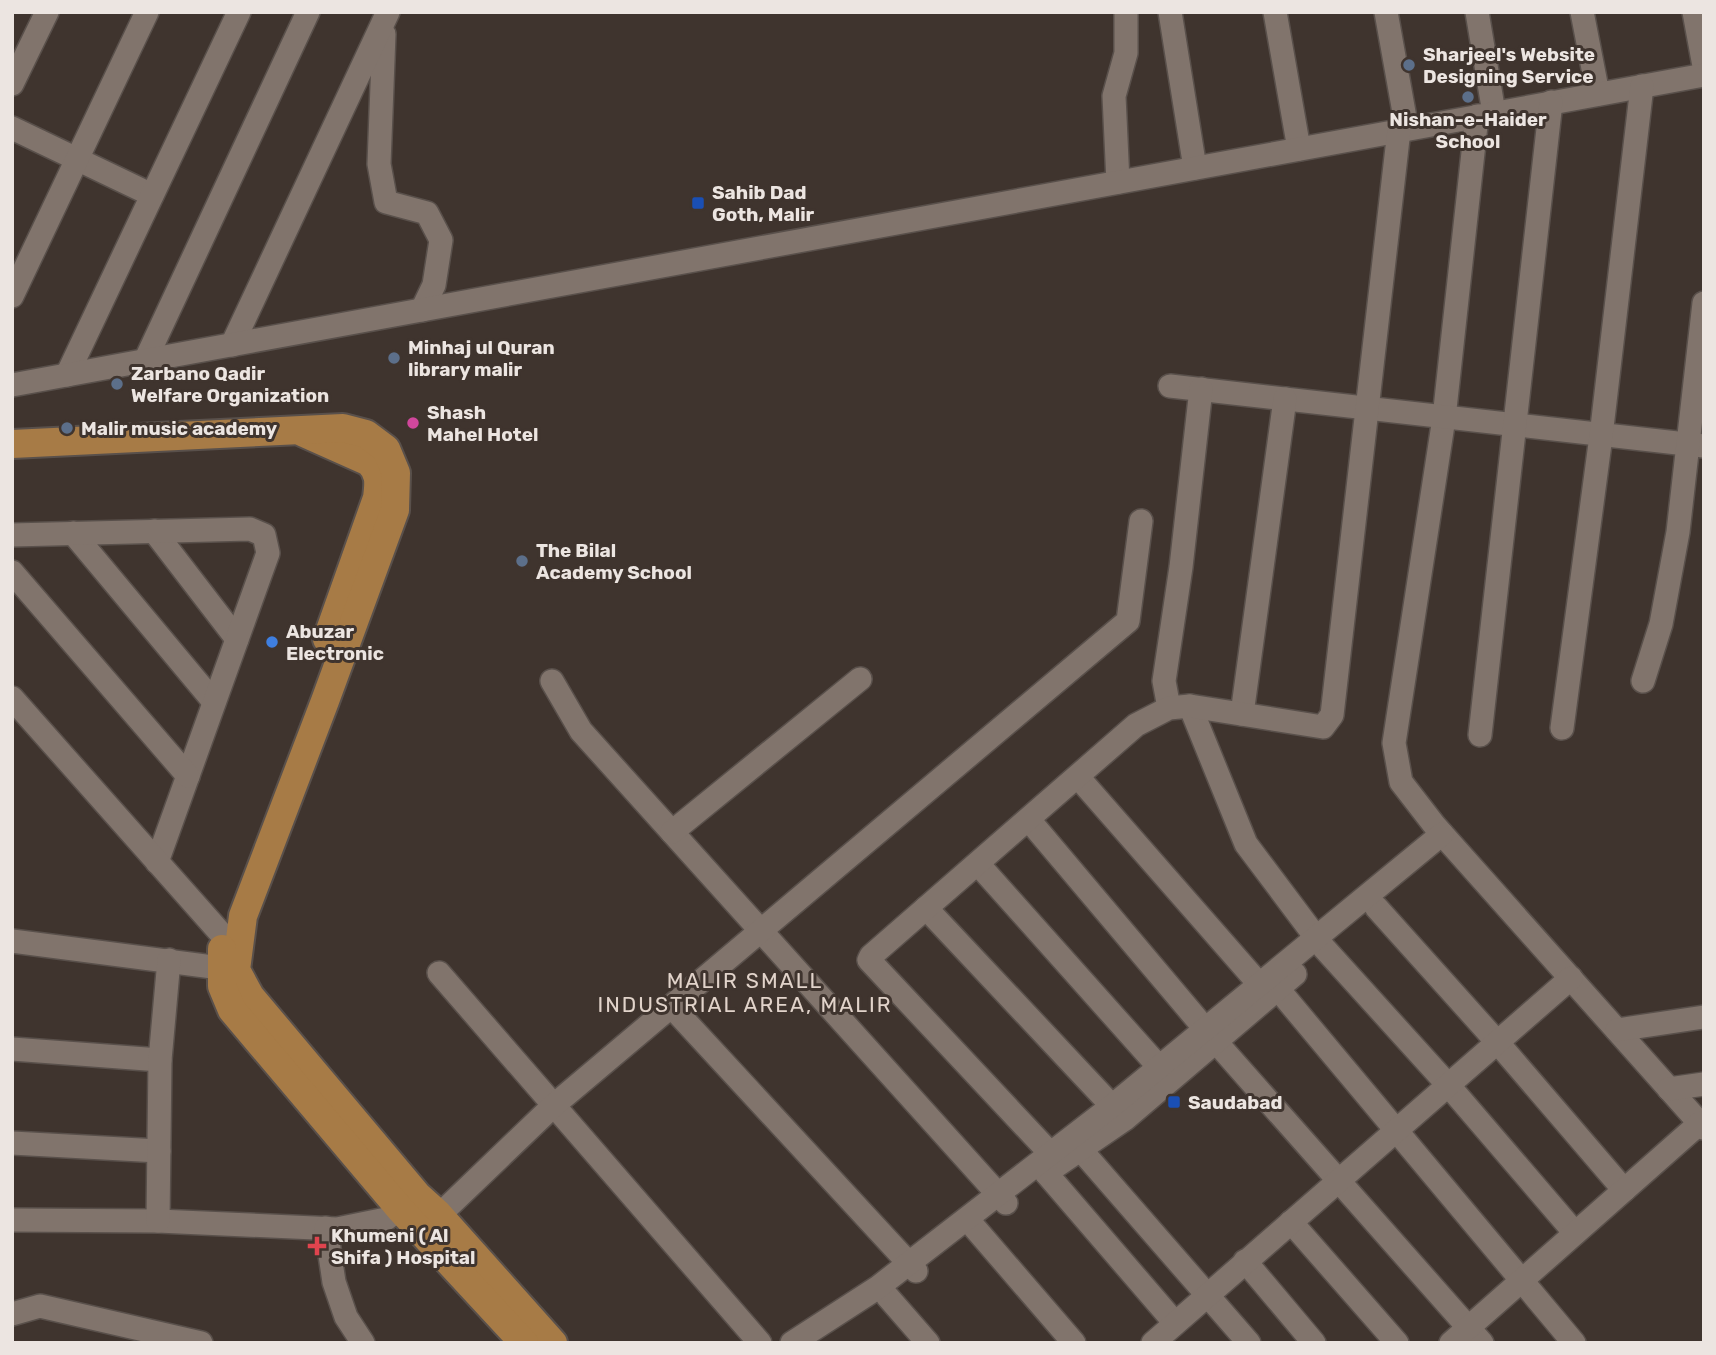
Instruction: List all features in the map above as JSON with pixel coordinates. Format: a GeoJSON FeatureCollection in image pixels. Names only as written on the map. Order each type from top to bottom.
{"type":"FeatureCollection","features":[{"type":"Feature","properties":{"kind":"main road"},"geometry":{"type":"LineString","coordinates":[[12,444],[343,428],[366,434],[386,449],[396,473],[395,510],[243,916],[228,969]]}},
{"type":"Feature","properties":{"kind":"main road"},"geometry":{"type":"LineString","coordinates":[[299,430],[369,461],[376,469],[378,489],[224,937],[228,969],[524,1343]]}},
{"type":"Feature","properties":{"kind":"main road"},"geometry":{"type":"LineString","coordinates":[[420,1213],[554,1343]]}},
{"type":"Feature","properties":{"kind":"street"},"geometry":{"type":"LineString","coordinates":[[12,84],[47,12]]}},
{"type":"Feature","properties":{"kind":"street"},"geometry":{"type":"LineString","coordinates":[[12,296],[147,12]]}},
{"type":"Feature","properties":{"kind":"street"},"geometry":{"type":"LineString","coordinates":[[67,375],[239,12]]}},
{"type":"Feature","properties":{"kind":"street"},"geometry":{"type":"LineString","coordinates":[[145,361],[308,12]]}},
{"type":"Feature","properties":{"kind":"street"},"geometry":{"type":"LineString","coordinates":[[232,345],[389,12]]}},
{"type":"Feature","properties":{"kind":"street"},"geometry":{"type":"LineString","coordinates":[[389,12],[383,40],[379,164],[386,202],[427,213],[441,240],[434,285],[422,310]]}},
{"type":"Feature","properties":{"kind":"street"},"geometry":{"type":"LineString","coordinates":[[1118,182],[1114,96],[1126,53],[1126,12]]}},
{"type":"Feature","properties":{"kind":"street"},"geometry":{"type":"LineString","coordinates":[[1170,12],[1195,168]]}},
{"type":"Feature","properties":{"kind":"street"},"geometry":{"type":"LineString","coordinates":[[1275,12],[1299,149]]}},
{"type":"Feature","properties":{"kind":"street"},"geometry":{"type":"LineString","coordinates":[[1175,1323],[1048,1163],[869,960],[1136,725],[1180,707],[1323,727],[1332,715],[1367,409],[1403,130],[1386,12]]}},
{"type":"Feature","properties":{"kind":"street"},"geometry":{"type":"LineString","coordinates":[[1451,1343],[1475,1335],[1522,1280],[1702,1126],[1447,840],[1401,782],[1394,743],[1444,418],[1486,115],[1477,12]]}},
{"type":"Feature","properties":{"kind":"street"},"geometry":{"type":"LineString","coordinates":[[1582,12],[1598,94]]}},
{"type":"Feature","properties":{"kind":"street"},"geometry":{"type":"LineString","coordinates":[[1694,12],[1704,66]]}},
{"type":"Feature","properties":{"kind":"street"},"geometry":{"type":"LineString","coordinates":[[12,385],[1704,75]]}},
{"type":"Feature","properties":{"kind":"street"},"geometry":{"type":"LineString","coordinates":[[1562,728],[1601,436],[1642,86]]}},
{"type":"Feature","properties":{"kind":"street"},"geometry":{"type":"LineString","coordinates":[[1480,735],[1551,102]]}},
{"type":"Feature","properties":{"kind":"street"},"geometry":{"type":"LineString","coordinates":[[12,128],[152,195]]}},
{"type":"Feature","properties":{"kind":"street"},"geometry":{"type":"LineString","coordinates":[[1643,681],[1661,624],[1697,446],[1704,303]]}},
{"type":"Feature","properties":{"kind":"street"},"geometry":{"type":"LineString","coordinates":[[1170,386],[1697,446]]}},
{"type":"Feature","properties":{"kind":"street"},"geometry":{"type":"LineString","coordinates":[[1201,389],[1181,567],[1164,681],[1180,707],[1246,844],[1320,943],[1449,1086],[1575,1233]]}},
{"type":"Feature","properties":{"kind":"street"},"geometry":{"type":"LineString","coordinates":[[1242,714],[1285,399]]}},
{"type":"Feature","properties":{"kind":"street"},"geometry":{"type":"LineString","coordinates":[[12,1220],[158,1221],[337,1229],[420,1213],[672,1007],[1128,621],[1141,521]]}},
{"type":"Feature","properties":{"kind":"street"},"geometry":{"type":"LineString","coordinates":[[12,535],[250,529],[264,535],[268,553],[157,862]]}},
{"type":"Feature","properties":{"kind":"street"},"geometry":{"type":"LineString","coordinates":[[154,531],[237,639]]}},
{"type":"Feature","properties":{"kind":"street"},"geometry":{"type":"LineString","coordinates":[[73,533],[215,702]]}},
{"type":"Feature","properties":{"kind":"street"},"geometry":{"type":"LineString","coordinates":[[12,572],[188,776]]}},
{"type":"Feature","properties":{"kind":"street"},"geometry":{"type":"LineString","coordinates":[[672,832],[860,679]]}},
{"type":"Feature","properties":{"kind":"street"},"geometry":{"type":"LineString","coordinates":[[552,681],[581,732],[1002,1198]]}},
{"type":"Feature","properties":{"kind":"street"},"geometry":{"type":"LineString","coordinates":[[12,698],[224,937]]}},
{"type":"Feature","properties":{"kind":"street"},"geometry":{"type":"LineString","coordinates":[[1078,777],[1398,1131],[1574,1343]]}},
{"type":"Feature","properties":{"kind":"street"},"geometry":{"type":"LineString","coordinates":[[1029,820],[1211,1037],[1475,1335]]}},
{"type":"Feature","properties":{"kind":"street"},"geometry":{"type":"LineString","coordinates":[[1320,943],[1376,907],[1447,840]]}},
{"type":"Feature","properties":{"kind":"street"},"geometry":{"type":"LineString","coordinates":[[1048,1163],[1081,1150],[1125,1119],[1211,1037],[1320,943],[1447,840]]}},
{"type":"Feature","properties":{"kind":"street"},"geometry":{"type":"LineString","coordinates":[[978,864],[1160,1068]]}},
{"type":"Feature","properties":{"kind":"street"},"geometry":{"type":"LineString","coordinates":[[1376,907],[1498,1043],[1624,1190]]}},
{"type":"Feature","properties":{"kind":"street"},"geometry":{"type":"LineString","coordinates":[[926,908],[1112,1106]]}},
{"type":"Feature","properties":{"kind":"street"},"geometry":{"type":"LineString","coordinates":[[12,941],[228,969]]}},
{"type":"Feature","properties":{"kind":"street"},"geometry":{"type":"LineString","coordinates":[[158,1221],[160,1060],[169,960]]}},
{"type":"Feature","properties":{"kind":"street"},"geometry":{"type":"LineString","coordinates":[[439,973],[760,1343]]}},
{"type":"Feature","properties":{"kind":"street"},"geometry":{"type":"LineString","coordinates":[[1153,1343],[1571,978]]}},
{"type":"Feature","properties":{"kind":"street"},"geometry":{"type":"LineString","coordinates":[[672,1007],[912,1267]]}},
{"type":"Feature","properties":{"kind":"street"},"geometry":{"type":"LineString","coordinates":[[1616,1030],[1704,1017]]}},
{"type":"Feature","properties":{"kind":"street"},"geometry":{"type":"LineString","coordinates":[[824,1341],[887,1296],[912,1267],[1048,1163],[1160,1068],[1211,1037]]}},
{"type":"Feature","properties":{"kind":"street"},"geometry":{"type":"LineString","coordinates":[[12,1049],[160,1060]]}},
{"type":"Feature","properties":{"kind":"street"},"geometry":{"type":"LineString","coordinates":[[1669,1089],[1704,1084]]}},
{"type":"Feature","properties":{"kind":"street"},"geometry":{"type":"LineString","coordinates":[[12,1143],[159,1151]]}},
{"type":"Feature","properties":{"kind":"street"},"geometry":{"type":"LineString","coordinates":[[1081,1150],[1249,1343]]}},
{"type":"Feature","properties":{"kind":"street"},"geometry":{"type":"LineString","coordinates":[[792,1343],[974,1227],[1002,1198]]}},
{"type":"Feature","properties":{"kind":"street"},"geometry":{"type":"LineString","coordinates":[[1291,1222],[1397,1343]]}},
{"type":"Feature","properties":{"kind":"street"},"geometry":{"type":"LineString","coordinates":[[974,1227],[1074,1343]]}},
{"type":"Feature","properties":{"kind":"street"},"geometry":{"type":"LineString","coordinates":[[326,1228],[334,1282],[346,1317],[363,1343]]}},
{"type":"Feature","properties":{"kind":"street"},"geometry":{"type":"LineString","coordinates":[[1245,1261],[1314,1343]]}},
{"type":"Feature","properties":{"kind":"street"},"geometry":{"type":"LineString","coordinates":[[887,1296],[928,1343]]}},
{"type":"Feature","properties":{"kind":"street"},"geometry":{"type":"LineString","coordinates":[[12,1314],[40,1306],[201,1343]]}},
{"type":"Feature","properties":{"kind":"street"},"geometry":{"type":"LineString","coordinates":[[104,1343],[120,1325]]}},
{"type":"Feature","properties":{"kind":"place","name":"Sharjeel's Website Designing Service"},"geometry":{"type":"Point","coordinates":[1409,65]}},
{"type":"Feature","properties":{"kind":"place","name":"Nishan-e-Haider School"},"geometry":{"type":"Point","coordinates":[1468,97]}},
{"type":"Feature","properties":{"kind":"place","name":"Sahib Dad Goth, Malir"},"geometry":{"type":"Point","coordinates":[698,203]}},
{"type":"Feature","properties":{"kind":"place","name":"Minhaj ul Quran library malir"},"geometry":{"type":"Point","coordinates":[394,358]}},
{"type":"Feature","properties":{"kind":"place","name":"Zarbano Qadir Welfare Organization"},"geometry":{"type":"Point","coordinates":[117,384]}},
{"type":"Feature","properties":{"kind":"place","name":"Shash Mahel Hotel"},"geometry":{"type":"Point","coordinates":[413,423]}},
{"type":"Feature","properties":{"kind":"place","name":"Malir music academy"},"geometry":{"type":"Point","coordinates":[67,428]}},
{"type":"Feature","properties":{"kind":"place","name":"The Bilal Academy School"},"geometry":{"type":"Point","coordinates":[522,561]}},
{"type":"Feature","properties":{"kind":"place","name":"Abuzar Electronic"},"geometry":{"type":"Point","coordinates":[272,642]}},
{"type":"Feature","properties":{"kind":"place","name":"Saudabad"},"geometry":{"type":"Point","coordinates":[1174,1102]}},
{"type":"Feature","properties":{"kind":"place","name":"Khumeni ( Al Shifa ) Hospital"},"geometry":{"type":"Point","coordinates":[317,1246]}},
{"type":"Feature","properties":{"kind":"district","name":"MALIR SMALL INDUSTRIAL AREA, MALIR"},"geometry":{"type":"Point","coordinates":[745,993]}}]}
